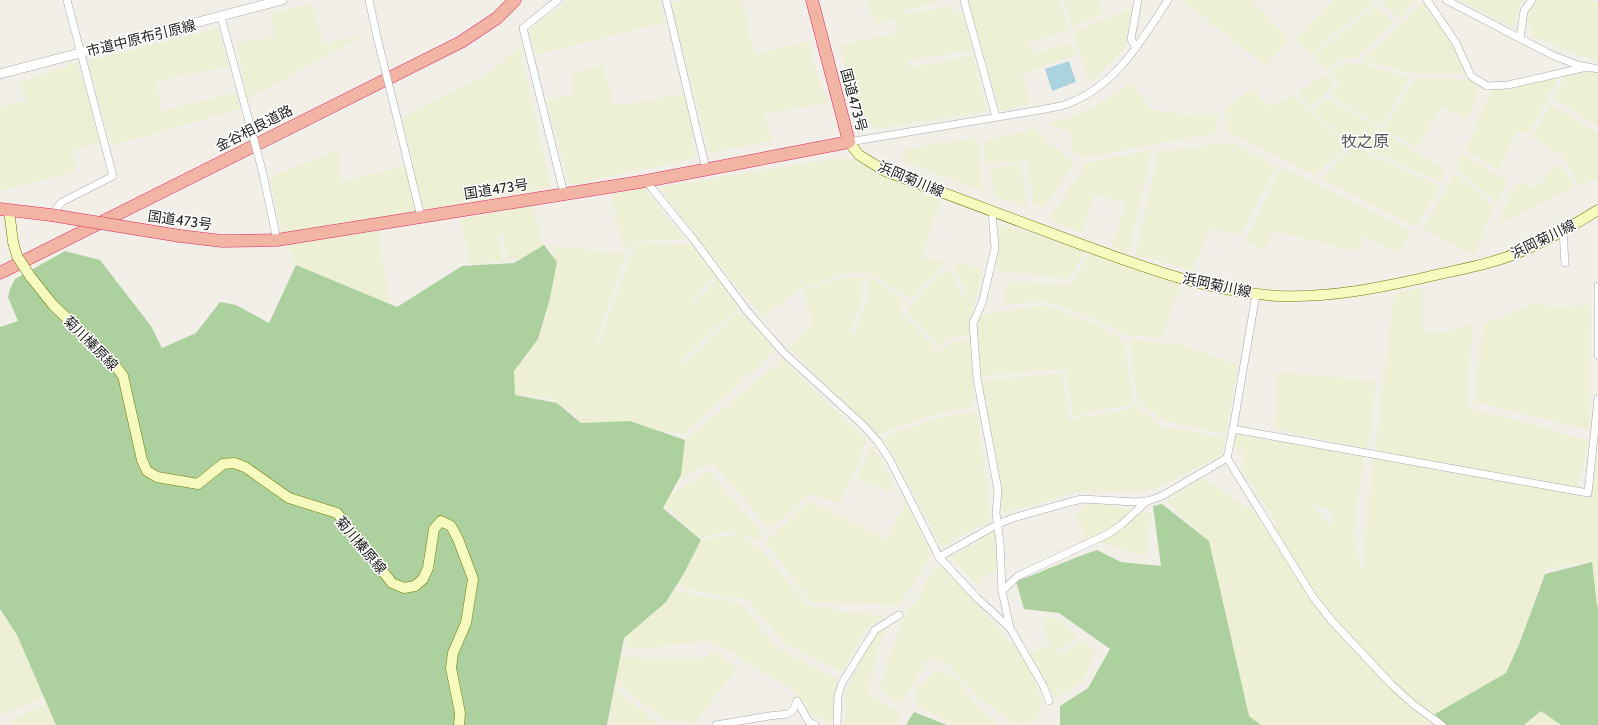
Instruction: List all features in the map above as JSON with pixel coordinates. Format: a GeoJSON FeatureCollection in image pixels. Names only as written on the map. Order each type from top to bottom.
{"type":"FeatureCollection","features":[{"type":"Feature","properties":{"kind":"highway","name":"金谷相良道路"},"geometry":{"type":"LineString","coordinates":[[0,272],[461,42],[497,18],[515,0]]}},
{"type":"Feature","properties":{"kind":"highway","name":"国道473号"},"geometry":{"type":"LineString","coordinates":[[5,209],[222,241],[278,240],[646,181],[849,142],[812,0]]}},
{"type":"Feature","properties":{"kind":"main road","name":"浜岡菊川線"},"geometry":{"type":"LineString","coordinates":[[849,142],[859,155],[884,171],[1142,266],[1222,288],[1256,294],[1279,296],[1315,296],[1390,286],[1502,259],[1563,231],[1597,212]]}},
{"type":"Feature","properties":{"kind":"main road","name":"菊川榛原線"},"geometry":{"type":"LineString","coordinates":[[5,209],[17,256],[30,276],[53,305],[111,360],[123,376],[142,460],[147,471],[157,477],[198,484],[223,464],[234,463],[245,467],[289,498],[337,513],[392,583],[404,588],[415,586],[423,579],[428,568],[434,529],[441,521],[451,526],[458,538],[473,579],[466,623],[453,653],[451,668],[460,713],[459,725]]}},
{"type":"Feature","properties":{"kind":"street"},"geometry":{"type":"LineString","coordinates":[[51,215],[62,202],[113,176],[67,0]]}},
{"type":"Feature","properties":{"kind":"street","name":"市道中原布引原線"},"geometry":{"type":"LineString","coordinates":[[0,74],[282,0]]}},
{"type":"Feature","properties":{"kind":"street"},"geometry":{"type":"LineString","coordinates":[[369,0],[421,216]]}},
{"type":"Feature","properties":{"kind":"street"},"geometry":{"type":"LineString","coordinates":[[558,0],[523,28],[564,194]]}},
{"type":"Feature","properties":{"kind":"street"},"geometry":{"type":"LineString","coordinates":[[666,0],[706,170]]}},
{"type":"Feature","properties":{"kind":"street"},"geometry":{"type":"LineString","coordinates":[[964,0],[996,117]]}},
{"type":"Feature","properties":{"kind":"street"},"geometry":{"type":"LineString","coordinates":[[1136,48],[1131,39],[1138,0]]}},
{"type":"Feature","properties":{"kind":"street"},"geometry":{"type":"LineString","coordinates":[[849,142],[1040,110],[1067,104],[1087,94],[1108,80],[1124,64],[1168,0]]}},
{"type":"Feature","properties":{"kind":"street"},"geometry":{"type":"LineString","coordinates":[[1427,0],[1456,43],[1471,76],[1487,86],[1508,85],[1587,67]]}},
{"type":"Feature","properties":{"kind":"street"},"geometry":{"type":"LineString","coordinates":[[1446,0],[1554,56],[1598,69]]}},
{"type":"Feature","properties":{"kind":"street"},"geometry":{"type":"LineString","coordinates":[[1520,38],[1524,10],[1532,0]]}},
{"type":"Feature","properties":{"kind":"street"},"geometry":{"type":"LineString","coordinates":[[221,17],[263,174],[278,240]]}},
{"type":"Feature","properties":{"kind":"street"},"geometry":{"type":"LineString","coordinates":[[646,181],[694,240],[747,311],[784,353],[858,421],[878,442],[890,460],[940,557],[977,598],[1010,628]]}},
{"type":"Feature","properties":{"kind":"street"},"geometry":{"type":"LineString","coordinates":[[992,211],[995,248],[982,303],[973,323],[977,378],[998,490],[996,513],[1002,591],[1010,628],[1044,687],[1049,701]]}},
{"type":"Feature","properties":{"kind":"street"},"geometry":{"type":"LineString","coordinates":[[1563,231],[1565,263]]}},
{"type":"Feature","properties":{"kind":"street"},"geometry":{"type":"LineString","coordinates":[[1598,286],[1598,354]]}},
{"type":"Feature","properties":{"kind":"street"},"geometry":{"type":"LineString","coordinates":[[1256,294],[1227,458],[1313,597],[1331,620],[1391,684],[1414,706],[1442,725]]}},
{"type":"Feature","properties":{"kind":"street"},"geometry":{"type":"LineString","coordinates":[[1233,429],[1588,493],[1596,444],[1598,399]]}},
{"type":"Feature","properties":{"kind":"street"},"geometry":{"type":"LineString","coordinates":[[940,557],[998,524],[1013,518],[1082,499],[1135,502],[1148,501],[1162,496],[1227,458]]}},
{"type":"Feature","properties":{"kind":"street"},"geometry":{"type":"LineString","coordinates":[[1002,591],[1018,576],[1108,534],[1121,525],[1148,501]]}},
{"type":"Feature","properties":{"kind":"street"},"geometry":{"type":"LineString","coordinates":[[836,725],[838,696],[842,683],[875,630],[899,614]]}},
{"type":"Feature","properties":{"kind":"street"},"geometry":{"type":"LineString","coordinates":[[716,725],[788,714],[793,710],[797,702],[809,722],[815,725]]}},
{"type":"Feature","properties":{"kind":"green space"},"geometry":{"type":"Polygon","coordinates":[[[567,0],[660,0],[665,22],[537,55],[529,30],[567,0]]]}},
{"type":"Feature","properties":{"kind":"green space"},"geometry":{"type":"Polygon","coordinates":[[[681,0],[742,0],[754,54],[808,41],[815,68],[828,103],[764,114],[773,141],[710,153],[670,3],[681,0]]]}},
{"type":"Feature","properties":{"kind":"green space"},"geometry":{"type":"Polygon","coordinates":[[[867,0],[945,0],[904,10],[906,14],[952,6],[955,14],[963,11],[973,50],[908,61],[911,68],[973,55],[987,112],[878,128],[860,119],[839,46],[898,32],[895,20],[874,24],[867,0]]]}},
{"type":"Feature","properties":{"kind":"green space"},"geometry":{"type":"Polygon","coordinates":[[[968,0],[1059,0],[1068,29],[1029,44],[1033,55],[1071,42],[1075,55],[1022,74],[1031,103],[1001,111],[973,23],[968,0]]]}},
{"type":"Feature","properties":{"kind":"green space"},"geometry":{"type":"Polygon","coordinates":[[[1064,0],[1099,0],[1104,14],[1072,26],[1064,0]]]}},
{"type":"Feature","properties":{"kind":"green space"},"geometry":{"type":"Polygon","coordinates":[[[1252,0],[1290,39],[1266,66],[1182,1],[1252,0]]]}},
{"type":"Feature","properties":{"kind":"green space"},"geometry":{"type":"Polygon","coordinates":[[[1334,0],[1373,0],[1375,3],[1333,35],[1312,56],[1294,39],[1334,0]]]}},
{"type":"Feature","properties":{"kind":"green space"},"geometry":{"type":"Polygon","coordinates":[[[1380,0],[1417,0],[1399,20],[1380,0]]]}},
{"type":"Feature","properties":{"kind":"green space"},"geometry":{"type":"Polygon","coordinates":[[[1459,0],[1522,0],[1513,28],[1459,0]]]}},
{"type":"Feature","properties":{"kind":"green space"},"geometry":{"type":"Polygon","coordinates":[[[1537,0],[1591,0],[1598,2],[1598,62],[1534,37],[1525,12],[1537,0]]]}},
{"type":"Feature","properties":{"kind":"green space"},"geometry":{"type":"Polygon","coordinates":[[[1425,1],[1461,57],[1466,74],[1410,73],[1362,60],[1425,1]]]}},
{"type":"Feature","properties":{"kind":"green space"},"geometry":{"type":"Polygon","coordinates":[[[311,3],[324,44],[370,32],[247,100],[237,42],[274,37],[272,14],[311,3]]]}},
{"type":"Feature","properties":{"kind":"green space"},"geometry":{"type":"Polygon","coordinates":[[[1376,6],[1395,23],[1356,58],[1346,58],[1325,69],[1315,57],[1332,40],[1376,6]]]}},
{"type":"Feature","properties":{"kind":"green space"},"geometry":{"type":"Polygon","coordinates":[[[1133,7],[1124,50],[1089,83],[1073,32],[1133,7]]]}},
{"type":"Feature","properties":{"kind":"green space"},"geometry":{"type":"Polygon","coordinates":[[[218,28],[229,66],[157,81],[161,111],[236,93],[240,109],[111,146],[88,61],[218,28]]]}},
{"type":"Feature","properties":{"kind":"green space"},"geometry":{"type":"Polygon","coordinates":[[[520,47],[551,187],[376,220],[390,304],[296,265],[281,230],[269,177],[338,150],[341,182],[414,163],[402,118],[484,76],[520,47]]]}},
{"type":"Feature","properties":{"kind":"green space"},"geometry":{"type":"Polygon","coordinates":[[[78,62],[100,143],[71,151],[76,172],[0,191],[0,106],[25,101],[21,82],[78,62]]]}},
{"type":"Feature","properties":{"kind":"green space"},"geometry":{"type":"Polygon","coordinates":[[[1348,63],[1360,64],[1410,77],[1381,127],[1331,96],[1339,82],[1328,71],[1348,63]]]}},
{"type":"Feature","properties":{"kind":"green space"},"geometry":{"type":"Polygon","coordinates":[[[603,65],[614,106],[686,94],[696,158],[570,185],[546,100],[572,95],[572,73],[603,65]]]}},
{"type":"Feature","properties":{"kind":"green space"},"geometry":{"type":"Polygon","coordinates":[[[1598,72],[1598,126],[1554,99],[1567,74],[1598,72]]]}},
{"type":"Feature","properties":{"kind":"green space"},"geometry":{"type":"Polygon","coordinates":[[[1324,74],[1335,82],[1325,95],[1310,107],[1298,93],[1324,74]]]}},
{"type":"Feature","properties":{"kind":"green space"},"geometry":{"type":"Polygon","coordinates":[[[1559,76],[1529,134],[1517,131],[1499,170],[1466,150],[1492,88],[1501,90],[1559,76]]]}},
{"type":"Feature","properties":{"kind":"green space"},"geometry":{"type":"Polygon","coordinates":[[[1415,78],[1471,80],[1479,87],[1468,118],[1440,107],[1418,147],[1383,129],[1415,78]]]}},
{"type":"Feature","properties":{"kind":"green space"},"geometry":{"type":"Polygon","coordinates":[[[1131,83],[1152,110],[1184,115],[1218,113],[1216,133],[1083,158],[1072,152],[1073,144],[1068,131],[1048,124],[1086,112],[1131,83]]]}},
{"type":"Feature","properties":{"kind":"green space"},"geometry":{"type":"Polygon","coordinates":[[[1253,88],[1269,107],[1294,95],[1348,146],[1315,175],[1226,131],[1225,109],[1253,88]]]}},
{"type":"Feature","properties":{"kind":"green space"},"geometry":{"type":"Polygon","coordinates":[[[1328,98],[1446,170],[1441,182],[1346,141],[1312,109],[1328,98]]]}},
{"type":"Feature","properties":{"kind":"green space"},"geometry":{"type":"Polygon","coordinates":[[[1550,104],[1598,133],[1598,178],[1580,186],[1562,156],[1532,137],[1550,104]]]}},
{"type":"Feature","properties":{"kind":"green space"},"geometry":{"type":"Polygon","coordinates":[[[1034,129],[1075,164],[1043,207],[1033,204],[1028,161],[985,163],[984,141],[1034,129]]]}},
{"type":"Feature","properties":{"kind":"green space"},"geometry":{"type":"Polygon","coordinates":[[[977,137],[983,192],[903,161],[905,149],[977,137]]]}},
{"type":"Feature","properties":{"kind":"green space"},"geometry":{"type":"Polygon","coordinates":[[[1232,143],[1276,166],[1240,235],[1211,229],[1192,271],[1135,254],[1159,151],[1232,143]]]}},
{"type":"Feature","properties":{"kind":"green space"},"geometry":{"type":"Polygon","coordinates":[[[1353,147],[1440,186],[1416,227],[1321,179],[1353,147]]]}},
{"type":"Feature","properties":{"kind":"green space"},"geometry":{"type":"Polygon","coordinates":[[[1152,150],[1128,254],[1112,247],[1126,202],[1094,195],[1082,233],[1048,220],[1086,163],[1152,150]]]}},
{"type":"Feature","properties":{"kind":"green space"},"geometry":{"type":"Polygon","coordinates":[[[1462,154],[1508,181],[1498,203],[1456,169],[1462,154]]]}},
{"type":"Feature","properties":{"kind":"green space"},"geometry":{"type":"Polygon","coordinates":[[[845,157],[940,200],[922,257],[946,262],[910,299],[868,272],[844,274],[802,288],[763,317],[708,251],[659,187],[845,157]]]}},
{"type":"Feature","properties":{"kind":"green space"},"geometry":{"type":"Polygon","coordinates":[[[1021,163],[1027,208],[995,196],[989,169],[1021,163]]]}},
{"type":"Feature","properties":{"kind":"green space"},"geometry":{"type":"Polygon","coordinates":[[[1556,164],[1563,167],[1575,187],[1495,227],[1517,182],[1536,188],[1556,164]]]}},
{"type":"Feature","properties":{"kind":"green space"},"geometry":{"type":"Polygon","coordinates":[[[1281,167],[1411,231],[1398,252],[1363,237],[1357,251],[1274,231],[1265,250],[1245,242],[1281,167]]]}},
{"type":"Feature","properties":{"kind":"green space"},"geometry":{"type":"Polygon","coordinates":[[[1455,173],[1494,206],[1474,256],[1423,229],[1455,173]]]}},
{"type":"Feature","properties":{"kind":"green space"},"geometry":{"type":"Polygon","coordinates":[[[644,188],[685,240],[639,240],[639,242],[694,245],[716,276],[692,300],[693,303],[718,279],[740,305],[680,362],[682,366],[738,310],[777,349],[684,434],[580,423],[573,412],[548,397],[515,395],[514,371],[524,357],[557,264],[551,246],[626,254],[596,343],[598,345],[635,245],[631,244],[628,250],[624,248],[617,226],[612,192],[644,188]]]}},
{"type":"Feature","properties":{"kind":"green space"},"geometry":{"type":"Polygon","coordinates":[[[533,204],[543,245],[523,257],[508,260],[502,234],[498,235],[504,261],[471,265],[460,219],[533,204]]]}},
{"type":"Feature","properties":{"kind":"green space"},"geometry":{"type":"Polygon","coordinates":[[[1000,224],[1085,251],[1069,279],[995,270],[1000,224]]]}},
{"type":"Feature","properties":{"kind":"green space"},"geometry":{"type":"Polygon","coordinates":[[[544,245],[557,262],[550,298],[538,339],[514,371],[515,395],[557,403],[581,423],[630,421],[685,440],[681,475],[663,508],[701,540],[683,575],[666,602],[624,638],[607,725],[56,725],[17,635],[0,609],[0,327],[18,321],[8,297],[15,279],[65,251],[100,260],[151,326],[162,348],[196,333],[220,302],[236,305],[269,323],[296,265],[397,307],[462,266],[514,263],[544,245]]]}},
{"type":"Feature","properties":{"kind":"green space"},"geometry":{"type":"Polygon","coordinates":[[[1090,253],[1181,283],[1162,338],[1127,335],[1082,314],[1044,301],[1003,305],[1008,281],[1072,285],[1090,253]]]}},
{"type":"Feature","properties":{"kind":"green space"},"geometry":{"type":"Polygon","coordinates":[[[953,264],[968,264],[982,271],[968,336],[953,336],[940,346],[906,311],[933,280],[949,268],[963,299],[967,296],[953,264]]]}},
{"type":"Feature","properties":{"kind":"green space"},"geometry":{"type":"Polygon","coordinates":[[[868,275],[905,301],[899,311],[939,352],[951,342],[970,340],[974,406],[937,414],[877,434],[789,348],[813,323],[804,290],[845,277],[863,277],[862,300],[850,332],[854,334],[867,300],[868,275]]]}},
{"type":"Feature","properties":{"kind":"green space"},"geometry":{"type":"Polygon","coordinates":[[[1423,287],[1423,331],[1447,332],[1473,323],[1466,408],[1517,420],[1589,441],[1578,489],[1375,452],[1394,294],[1423,287]]]}},
{"type":"Feature","properties":{"kind":"green space"},"geometry":{"type":"Polygon","coordinates":[[[1535,304],[1557,307],[1591,304],[1590,430],[1474,402],[1483,324],[1535,304]]]}},
{"type":"Feature","properties":{"kind":"green space"},"geometry":{"type":"Polygon","coordinates":[[[1046,305],[1098,325],[1124,341],[1133,404],[1073,416],[1065,369],[980,376],[976,343],[979,315],[1046,305]]]}},
{"type":"Feature","properties":{"kind":"green space"},"geometry":{"type":"Polygon","coordinates":[[[1129,339],[1183,345],[1238,365],[1226,434],[1164,421],[1138,401],[1129,339]]]}},
{"type":"Feature","properties":{"kind":"green space"},"geometry":{"type":"Polygon","coordinates":[[[783,359],[867,441],[840,504],[810,494],[770,529],[712,463],[679,479],[685,440],[783,359]]]}},
{"type":"Feature","properties":{"kind":"green space"},"geometry":{"type":"Polygon","coordinates":[[[1278,372],[1376,381],[1368,450],[1275,429],[1278,372]]]}},
{"type":"Feature","properties":{"kind":"green space"},"geometry":{"type":"Polygon","coordinates":[[[1062,373],[1070,420],[1137,407],[1162,427],[1225,437],[1222,455],[1155,489],[1126,493],[1086,490],[1003,513],[981,381],[1062,373]]]}},
{"type":"Feature","properties":{"kind":"green space"},"geometry":{"type":"Polygon","coordinates":[[[977,411],[991,520],[941,547],[899,465],[882,438],[934,419],[977,411]]]}},
{"type":"Feature","properties":{"kind":"green space"},"geometry":{"type":"Polygon","coordinates":[[[1236,434],[1364,456],[1353,536],[1363,573],[1372,457],[1591,496],[1598,450],[1598,606],[1592,562],[1546,568],[1520,642],[1506,673],[1435,719],[1441,725],[1261,725],[1249,717],[1209,541],[1165,501],[1203,478],[1280,529],[1241,468],[1243,452],[1233,447],[1236,434]],[[1311,504],[1331,527],[1332,511],[1311,504]]]}},
{"type":"Feature","properties":{"kind":"green space"},"geometry":{"type":"Polygon","coordinates":[[[872,445],[894,484],[890,492],[857,478],[872,445]]]}},
{"type":"Feature","properties":{"kind":"green space"},"geometry":{"type":"Polygon","coordinates":[[[709,471],[763,534],[760,541],[740,534],[764,552],[808,606],[883,616],[866,630],[842,672],[785,644],[746,598],[725,598],[677,585],[701,540],[739,534],[731,531],[699,538],[665,504],[669,496],[709,471]]]}},
{"type":"Feature","properties":{"kind":"green space"},"geometry":{"type":"Polygon","coordinates":[[[810,501],[886,539],[906,501],[931,555],[915,583],[897,606],[860,603],[811,602],[765,542],[810,501]]]}},
{"type":"Feature","properties":{"kind":"green space"},"geometry":{"type":"Polygon","coordinates":[[[1091,502],[1152,513],[1145,556],[1085,538],[1076,513],[1091,502]]]}},
{"type":"Feature","properties":{"kind":"green space"},"geometry":{"type":"Polygon","coordinates":[[[1162,504],[1209,541],[1249,716],[1261,725],[1060,725],[1060,706],[1088,688],[1110,649],[1059,613],[1024,609],[1016,581],[1097,550],[1121,562],[1161,566],[1153,506],[1162,504]]]}},
{"type":"Feature","properties":{"kind":"green space"},"geometry":{"type":"Polygon","coordinates":[[[994,532],[997,567],[977,586],[951,557],[994,532]]]}},
{"type":"Feature","properties":{"kind":"green space"},"geometry":{"type":"Polygon","coordinates":[[[1592,562],[1598,606],[1598,725],[1561,725],[1541,711],[1524,725],[1445,725],[1435,714],[1506,673],[1520,642],[1545,574],[1592,562]]]}},
{"type":"Feature","properties":{"kind":"green space"},"geometry":{"type":"Polygon","coordinates":[[[940,565],[1027,661],[1042,702],[1037,721],[1013,724],[978,697],[949,666],[929,657],[901,704],[879,690],[903,617],[921,594],[924,584],[940,565]]]}},
{"type":"Feature","properties":{"kind":"green space"},"geometry":{"type":"Polygon","coordinates":[[[674,590],[741,604],[778,648],[837,679],[832,725],[809,713],[796,692],[734,654],[708,641],[628,650],[624,638],[666,602],[674,590]]]}},
{"type":"Feature","properties":{"kind":"green space"},"geometry":{"type":"Polygon","coordinates":[[[0,609],[17,635],[44,698],[5,714],[0,712],[0,609]]]}},
{"type":"Feature","properties":{"kind":"green space"},"geometry":{"type":"Polygon","coordinates":[[[1048,617],[1062,621],[1079,638],[1057,650],[1059,654],[1083,641],[1097,652],[1082,683],[1054,698],[1030,654],[1049,645],[1043,622],[1048,617]]]}},
{"type":"Feature","properties":{"kind":"green space"},"geometry":{"type":"Polygon","coordinates":[[[889,626],[877,651],[868,694],[901,713],[897,725],[843,725],[846,718],[846,691],[876,633],[889,626]]]}},
{"type":"Feature","properties":{"kind":"green space"},"geometry":{"type":"Polygon","coordinates":[[[715,652],[737,668],[695,723],[666,721],[615,683],[620,657],[699,658],[715,652]]]}},
{"type":"Feature","properties":{"kind":"green space"},"geometry":{"type":"Polygon","coordinates":[[[936,669],[956,677],[973,703],[1000,725],[953,725],[917,706],[916,689],[936,669]]]}},
{"type":"Feature","properties":{"kind":"green space"},"geometry":{"type":"Polygon","coordinates":[[[614,688],[661,725],[609,725],[614,688]]]}},
{"type":"Feature","properties":{"kind":"green space"},"geometry":{"type":"Polygon","coordinates":[[[1535,702],[1565,725],[1514,725],[1535,702]]]}},
{"type":"Feature","properties":{"kind":"green space"},"geometry":{"type":"Polygon","coordinates":[[[47,704],[56,725],[3,725],[47,704]]]}},
{"type":"Feature","properties":{"kind":"green space"},"geometry":{"type":"Polygon","coordinates":[[[914,712],[947,725],[906,725],[914,712]]]}},
{"type":"Feature","properties":{"kind":"water"},"geometry":{"type":"Polygon","coordinates":[[[1069,61],[1076,82],[1052,91],[1045,69],[1069,61]]]}},
{"type":"Feature","properties":{"kind":"district","name":"牧之原"},"geometry":{"type":"Point","coordinates":[1365,141]}}]}
